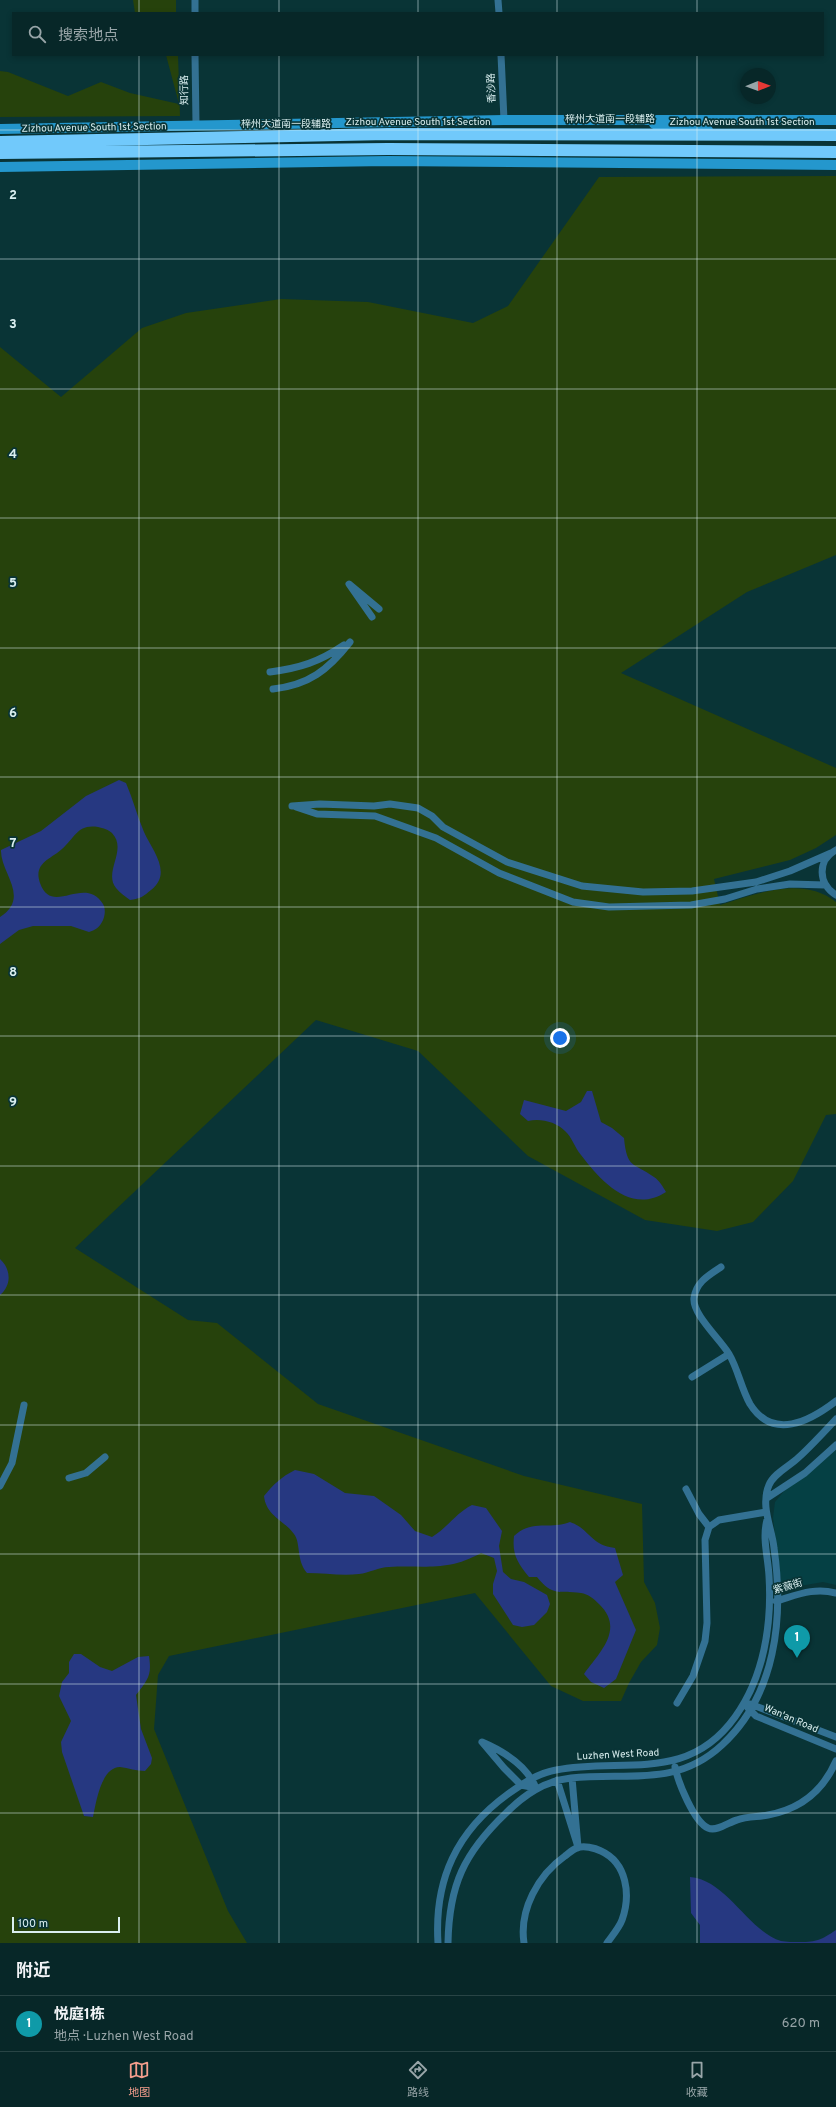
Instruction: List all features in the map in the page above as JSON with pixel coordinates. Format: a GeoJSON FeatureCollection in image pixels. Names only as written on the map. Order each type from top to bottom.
{"type":"FeatureCollection","features":[{"type":"Feature","properties":{"kind":"highway","name":"Zizhou Avenue South 1st Section"},"geometry":{"type":"LineString","coordinates":[[0,142],[312,135],[836,135]]}},
{"type":"Feature","properties":{"kind":"highway"},"geometry":{"type":"LineString","coordinates":[[0,153],[396,150],[836,152]]}},
{"type":"Feature","properties":{"kind":"main road"},"geometry":{"type":"LineString","coordinates":[[606,119],[738,134]]}},
{"type":"Feature","properties":{"kind":"main road","name":"梓州大道南一段辅路"},"geometry":{"type":"LineString","coordinates":[[0,129],[196,124],[348,124],[504,120],[836,120]]}},
{"type":"Feature","properties":{"kind":"main road"},"geometry":{"type":"LineString","coordinates":[[312,135],[348,124]]}},
{"type":"Feature","properties":{"kind":"main road"},"geometry":{"type":"LineString","coordinates":[[60,166],[104,159],[146,159],[236,151]]}},
{"type":"Feature","properties":{"kind":"main road"},"geometry":{"type":"LineString","coordinates":[[0,167],[388,161],[836,165]]}},
{"type":"Feature","properties":{"kind":"street"},"geometry":{"type":"LineString","coordinates":[[195,0],[195,12]]}},
{"type":"Feature","properties":{"kind":"street"},"geometry":{"type":"LineString","coordinates":[[498,0],[499,12]]}},
{"type":"Feature","properties":{"kind":"street","name":"知行路"},"geometry":{"type":"LineString","coordinates":[[195,56],[196,124]]}},
{"type":"Feature","properties":{"kind":"street","name":"香沙路"},"geometry":{"type":"LineString","coordinates":[[501,56],[504,120]]}},
{"type":"Feature","properties":{"kind":"street"},"geometry":{"type":"LineString","coordinates":[[372,617],[349,584],[379,609]]}},
{"type":"Feature","properties":{"kind":"street"},"geometry":{"type":"LineString","coordinates":[[270,672],[299,668],[318,661],[350,642],[338,658],[322,672],[294,685],[273,689]]}},
{"type":"Feature","properties":{"kind":"street"},"geometry":{"type":"LineString","coordinates":[[825,885],[790,884],[756,886],[692,891],[644,892],[582,886],[507,862],[442,827],[432,816],[418,808],[390,804],[374,806],[320,804],[292,806],[317,814],[375,816],[401,824],[436,838],[499,873],[573,902],[609,908],[691,905],[725,899],[756,886],[790,872],[834,851]]}},
{"type":"Feature","properties":{"kind":"street"},"geometry":{"type":"LineString","coordinates":[[834,851],[825,859],[822,868],[822,877],[825,885],[836,895]]}},
{"type":"Feature","properties":{"kind":"street"},"geometry":{"type":"LineString","coordinates":[[721,1267],[700,1282],[694,1300],[697,1311],[729,1354],[750,1404],[761,1418],[774,1424],[801,1422],[819,1414],[836,1401]]}},
{"type":"Feature","properties":{"kind":"street"},"geometry":{"type":"LineString","coordinates":[[692,1377],[729,1354]]}},
{"type":"Feature","properties":{"kind":"street"},"geometry":{"type":"LineString","coordinates":[[0,1486],[12,1463],[24,1405]]}},
{"type":"Feature","properties":{"kind":"street"},"geometry":{"type":"LineString","coordinates":[[767,1498],[769,1484],[774,1477],[798,1458],[836,1419]]}},
{"type":"Feature","properties":{"kind":"street"},"geometry":{"type":"LineString","coordinates":[[767,1498],[805,1474],[836,1445]]}},
{"type":"Feature","properties":{"kind":"street"},"geometry":{"type":"LineString","coordinates":[[69,1478],[86,1473],[105,1457]]}},
{"type":"Feature","properties":{"kind":"street"},"geometry":{"type":"LineString","coordinates":[[686,1489],[699,1514],[709,1527]]}},
{"type":"Feature","properties":{"kind":"street","name":"Luzhen West Road"},"geometry":{"type":"LineString","coordinates":[[438,1943],[437,1920],[440,1897],[447,1870],[468,1830],[488,1809],[521,1785],[554,1770],[572,1768],[645,1766],[674,1761],[707,1745],[734,1718],[744,1703],[763,1655],[768,1632],[770,1603],[769,1571],[765,1540],[767,1498]]}},
{"type":"Feature","properties":{"kind":"street"},"geometry":{"type":"LineString","coordinates":[[448,1943],[448,1921],[452,1898],[468,1855],[489,1828],[522,1797],[536,1788],[556,1780],[572,1778],[646,1777],[676,1771],[711,1755],[736,1730],[754,1704],[771,1660],[777,1633],[779,1600],[774,1546],[767,1516],[719,1520],[709,1527],[704,1547],[707,1622],[704,1641],[693,1676],[676,1703]]}},
{"type":"Feature","properties":{"kind":"street","name":"紫薇街"},"geometry":{"type":"LineString","coordinates":[[770,1603],[806,1591],[819,1590],[836,1593]]}},
{"type":"Feature","properties":{"kind":"street","name":"Wan'an Road"},"geometry":{"type":"LineString","coordinates":[[744,1703],[754,1704],[791,1721],[836,1737]]}},
{"type":"Feature","properties":{"kind":"street","name":"Wan'an Road"},"geometry":{"type":"LineString","coordinates":[[744,1703],[756,1716],[836,1749]]}},
{"type":"Feature","properties":{"kind":"street"},"geometry":{"type":"LineString","coordinates":[[482,1742],[497,1749],[512,1760],[532,1779],[536,1788],[521,1785],[482,1742]]}},
{"type":"Feature","properties":{"kind":"street"},"geometry":{"type":"LineString","coordinates":[[674,1761],[676,1771],[688,1802],[704,1824],[713,1829],[739,1819],[780,1812],[801,1804],[821,1787],[836,1760]]}},
{"type":"Feature","properties":{"kind":"street"},"geometry":{"type":"LineString","coordinates":[[572,1778],[578,1847]]}},
{"type":"Feature","properties":{"kind":"street"},"geometry":{"type":"LineString","coordinates":[[556,1780],[578,1847]]}},
{"type":"Feature","properties":{"kind":"street"},"geometry":{"type":"LineString","coordinates":[[524,1943],[525,1912],[535,1890],[554,1864],[578,1847],[595,1849],[607,1854],[620,1868],[626,1886],[626,1902],[621,1921],[607,1943]]}},
{"type":"Feature","properties":{"kind":"shaded area"},"geometry":{"type":"Polygon","coordinates":[[[836,1450],[836,1585],[823,1582],[782,1589],[773,1518],[775,1502],[785,1490],[836,1450]]]}},
{"type":"Feature","properties":{"kind":"green space"},"geometry":{"type":"Polygon","coordinates":[[[133,0],[176,0],[176,12],[135,12],[133,0]]]}},
{"type":"Feature","properties":{"kind":"green space"},"geometry":{"type":"Polygon","coordinates":[[[166,56],[178,56],[180,116],[0,117],[0,71],[8,72],[68,96],[101,82],[130,93],[179,104],[166,56]]]}},
{"type":"Feature","properties":{"kind":"green space"},"geometry":{"type":"Polygon","coordinates":[[[836,176],[836,555],[747,592],[621,673],[836,768],[836,835],[816,848],[790,860],[714,879],[720,905],[764,892],[794,888],[823,894],[836,902],[836,1114],[826,1115],[793,1181],[753,1222],[717,1231],[645,1220],[528,1156],[418,1051],[316,1020],[75,1248],[188,1320],[217,1323],[318,1404],[524,1476],[642,1504],[644,1582],[655,1603],[660,1628],[657,1645],[641,1662],[621,1701],[583,1701],[551,1686],[475,1593],[169,1656],[158,1675],[154,1729],[228,1911],[247,1943],[0,1943],[0,347],[61,397],[142,328],[186,313],[281,299],[368,302],[473,323],[508,306],[599,177],[836,176]]]}},
{"type":"Feature","properties":{"kind":"water"},"geometry":{"type":"Polygon","coordinates":[[[119,780],[126,783],[144,832],[159,861],[161,869],[157,883],[142,897],[130,900],[116,888],[113,882],[113,868],[118,847],[112,833],[106,829],[98,827],[85,827],[77,832],[62,849],[44,862],[38,876],[45,892],[52,896],[60,897],[78,893],[87,893],[95,896],[105,908],[101,924],[89,932],[71,926],[33,926],[19,930],[0,944],[0,917],[9,909],[13,901],[14,893],[2,859],[1,850],[41,831],[86,796],[119,780]]]}},
{"type":"Feature","properties":{"kind":"water"},"geometry":{"type":"Polygon","coordinates":[[[587,1091],[592,1091],[601,1122],[612,1128],[624,1138],[627,1155],[632,1164],[656,1178],[666,1192],[653,1198],[641,1200],[618,1192],[607,1184],[589,1165],[579,1152],[570,1136],[561,1128],[553,1123],[543,1120],[528,1121],[520,1114],[524,1100],[566,1111],[581,1102],[587,1091]]]}},
{"type":"Feature","properties":{"kind":"water"},"geometry":{"type":"Polygon","coordinates":[[[0,1259],[6,1267],[9,1277],[7,1287],[0,1295],[0,1259]]]}},
{"type":"Feature","properties":{"kind":"water"},"geometry":{"type":"Polygon","coordinates":[[[295,1470],[314,1474],[345,1493],[374,1496],[401,1515],[415,1531],[432,1537],[466,1508],[472,1505],[486,1508],[502,1531],[499,1546],[503,1572],[511,1579],[524,1582],[547,1595],[550,1604],[547,1612],[534,1625],[522,1627],[513,1625],[493,1594],[493,1584],[497,1571],[494,1558],[481,1553],[469,1559],[446,1565],[385,1567],[353,1575],[307,1573],[301,1563],[294,1534],[268,1508],[265,1503],[264,1496],[278,1481],[295,1470]]]}},
{"type":"Feature","properties":{"kind":"water"},"geometry":{"type":"Polygon","coordinates":[[[570,1522],[577,1525],[600,1544],[615,1548],[623,1575],[615,1582],[636,1630],[616,1679],[604,1688],[591,1682],[584,1674],[603,1649],[607,1640],[610,1631],[610,1622],[606,1613],[597,1602],[586,1594],[552,1590],[547,1588],[537,1577],[529,1577],[516,1558],[514,1536],[521,1531],[534,1526],[555,1525],[570,1522]]]}},
{"type":"Feature","properties":{"kind":"water"},"geometry":{"type":"Polygon","coordinates":[[[74,1654],[81,1654],[100,1667],[112,1671],[138,1657],[149,1656],[150,1663],[148,1677],[136,1695],[141,1729],[152,1758],[151,1764],[145,1771],[120,1767],[108,1773],[100,1787],[93,1817],[84,1816],[62,1752],[61,1742],[71,1721],[59,1696],[62,1682],[69,1673],[69,1662],[74,1654]]]}},
{"type":"Feature","properties":{"kind":"water"},"geometry":{"type":"Polygon","coordinates":[[[690,1877],[703,1880],[715,1887],[758,1927],[781,1941],[811,1942],[836,1930],[836,1943],[700,1943],[700,1925],[691,1913],[690,1877]]]}},
{"type":"Feature","properties":{"kind":"place","name":"悦庭1栋"},"geometry":{"type":"Point","coordinates":[797,1658]}}]}
